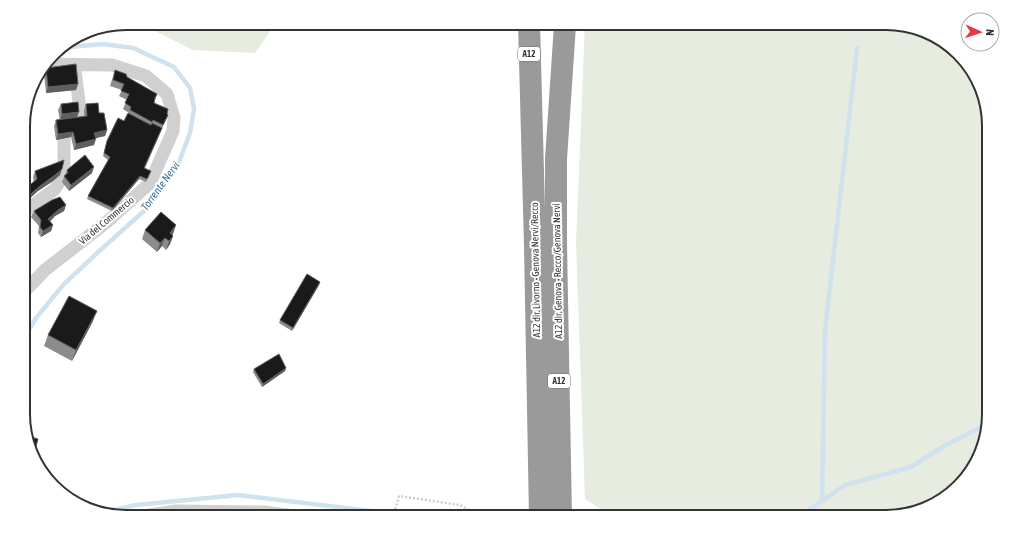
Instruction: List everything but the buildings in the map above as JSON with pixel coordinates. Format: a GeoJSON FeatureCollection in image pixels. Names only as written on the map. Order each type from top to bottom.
{"type":"FeatureCollection","features":[{"type":"Feature","properties":{"kind":"highway","name":"A12 dir. Livorno - Genova Nervi/Recco"},"geometry":{"type":"LineString","coordinates":[[530,30],[545,245],[540,510]]}},
{"type":"Feature","properties":{"kind":"highway","name":"A12 dir. Genova - Recco/Genova Nervi"},"geometry":{"type":"LineString","coordinates":[[561,510],[545,245],[556,159],[565,30]]}},
{"type":"Feature","properties":{"kind":"street","name":"Via del Commercio"},"geometry":{"type":"LineString","coordinates":[[30,286],[45,270],[108,221],[150,183],[173,131],[174,118],[167,94],[146,76],[112,65],[53,64]]}},
{"type":"Feature","properties":{"kind":"street"},"geometry":{"type":"LineString","coordinates":[[62,125],[64,121],[81,118],[74,64]]}},
{"type":"Feature","properties":{"kind":"street"},"geometry":{"type":"LineString","coordinates":[[30,208],[54,190],[64,174],[64,139]]}},
{"type":"Feature","properties":{"kind":"path"},"geometry":{"type":"LineString","coordinates":[[395,510],[400,496],[460,505],[469,510]]}},
{"type":"Feature","properties":{"kind":"shaded area"},"geometry":{"type":"Polygon","coordinates":[[[152,30],[271,30],[255,53],[193,50],[152,30]]]}},
{"type":"Feature","properties":{"kind":"shaded area"},"geometry":{"type":"Polygon","coordinates":[[[585,30],[886,30],[911,33],[923,37],[939,46],[954,58],[969,78],[975,89],[979,101],[982,126],[982,414],[979,439],[966,467],[949,486],[939,494],[917,505],[892,510],[602,510],[585,499],[576,243],[585,30]]]}},
{"type":"Feature","properties":{"kind":"waterway","name":"Torrente Nervi"},"geometry":{"type":"LineString","coordinates":[[30,328],[36,318],[64,284],[144,211],[178,165],[190,133],[194,109],[190,88],[174,67],[133,48],[103,44],[73,47]]}},
{"type":"Feature","properties":{"kind":"waterway"},"geometry":{"type":"LineString","coordinates":[[822,501],[825,331],[857,48]]}},
{"type":"Feature","properties":{"kind":"waterway"},"geometry":{"type":"LineString","coordinates":[[809,510],[845,485],[911,467],[944,446],[981,427]]}},
{"type":"Feature","properties":{"kind":"waterway","name":"Torrente Nervi"},"geometry":{"type":"LineString","coordinates":[[117,509],[136,505],[238,495],[363,510]]}}]}
